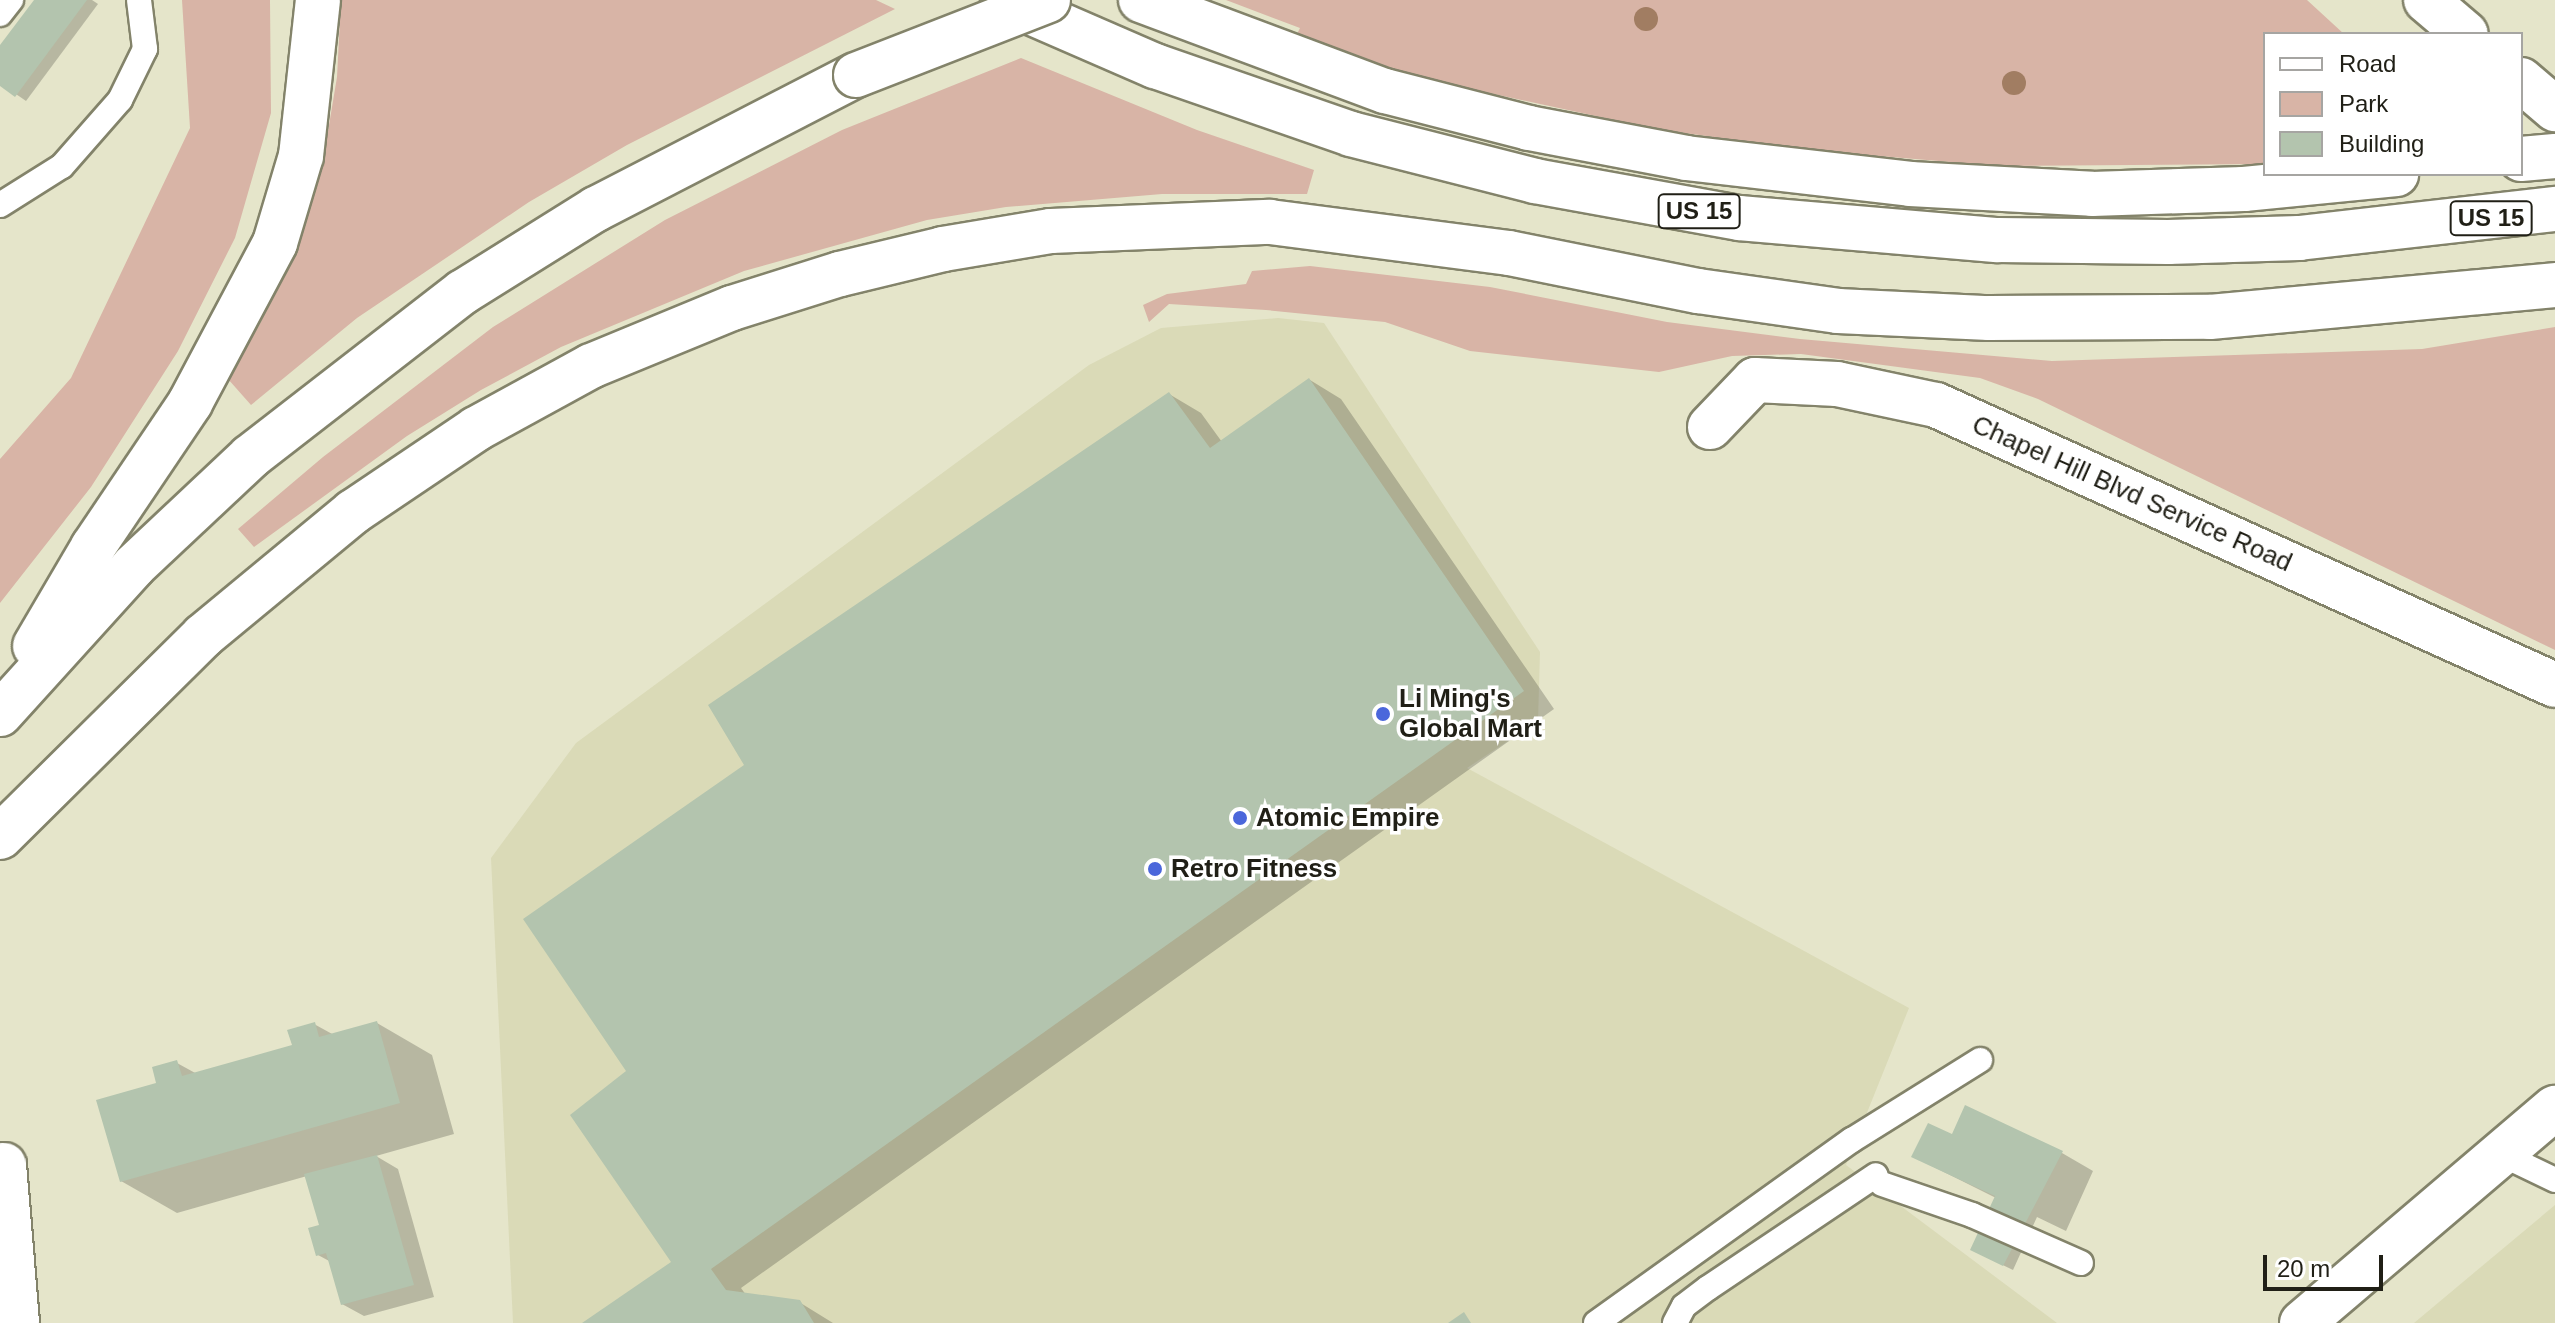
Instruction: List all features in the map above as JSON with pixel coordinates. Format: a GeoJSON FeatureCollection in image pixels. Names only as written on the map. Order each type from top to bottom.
{"type":"FeatureCollection","features":[{"type":"Feature","properties":{"kind":"main road"},"geometry":{"type":"LineString","coordinates":[[0,705],[93,547],[190,403],[275,243],[301,156],[318,0]]}},
{"type":"Feature","properties":{"kind":"main road","name":"US 15"},"geometry":{"type":"LineString","coordinates":[[1003,0],[1155,66],[1351,134],[1535,181],[1739,218],[1998,240],[2168,242],[2426,227],[2555,209]]}},
{"type":"Feature","properties":{"kind":"main road"},"geometry":{"type":"LineString","coordinates":[[0,714],[134,566],[250,457],[451,301],[596,209],[856,75],[1048,0]]}},
{"type":"Feature","properties":{"kind":"main road"},"geometry":{"type":"LineString","coordinates":[[1141,0],[1385,91],[1529,128],[1686,158],[1910,184],[2092,194],[2244,189],[2382,176]]}},
{"type":"Feature","properties":{"kind":"main road"},"geometry":{"type":"LineString","coordinates":[[2426,0],[2464,32]]}},
{"type":"Feature","properties":{"kind":"main road"},"geometry":{"type":"LineString","coordinates":[[2523,82],[2555,109]]}},
{"type":"Feature","properties":{"kind":"main road"},"geometry":{"type":"LineString","coordinates":[[2523,159],[2555,156]]}},
{"type":"Feature","properties":{"kind":"main road"},"geometry":{"type":"LineString","coordinates":[[0,837],[203,636],[353,512],[476,429],[591,366],[732,308],[840,274],[943,249],[1051,231],[1157,223],[1270,222],[1509,253],[1698,291],[1838,311],[1989,318],[2210,317],[2555,285]]}},
{"type":"Feature","properties":{"kind":"main road","name":"Chapel Hill Blvd Service Road"},"geometry":{"type":"LineString","coordinates":[[1710,427],[1755,380],[1837,384],[1936,405],[2555,685]]}},
{"type":"Feature","properties":{"kind":"main road"},"geometry":{"type":"LineString","coordinates":[[2302,1323],[2555,1108]]}},
{"type":"Feature","properties":{"kind":"main road"},"geometry":{"type":"LineString","coordinates":[[4,1165],[17,1323]]}},
{"type":"Feature","properties":{"kind":"lane"},"geometry":{"type":"LineString","coordinates":[[0,14],[11,0]]}},
{"type":"Feature","properties":{"kind":"lane"},"geometry":{"type":"LineString","coordinates":[[0,205],[62,166],[120,100],[145,49],[139,0]]}},
{"type":"Feature","properties":{"kind":"lane"},"geometry":{"type":"LineString","coordinates":[[1596,1323],[1852,1140],[1980,1060]]}},
{"type":"Feature","properties":{"kind":"lane"},"geometry":{"type":"LineString","coordinates":[[2501,1154],[2555,1180]]}},
{"type":"Feature","properties":{"kind":"lane"},"geometry":{"type":"LineString","coordinates":[[1675,1323],[1684,1306],[1708,1288],[1879,1179],[2081,1263]]}},
{"type":"Feature","properties":{"kind":"shaded area"},"geometry":{"type":"Polygon","coordinates":[[[1278,318],[1324,323],[1540,652],[1538,721],[1467,768],[1909,1008],[1846,1165],[2057,1323],[513,1323],[491,858],[576,743],[1089,365],[1161,328],[1278,318]]]}},
{"type":"Feature","properties":{"kind":"shaded area"},"geometry":{"type":"Polygon","coordinates":[[[2555,1205],[2555,1323],[2414,1323],[2555,1205]]]}},
{"type":"Feature","properties":{"kind":"green space"},"geometry":{"type":"Polygon","coordinates":[[[182,0],[270,0],[271,113],[235,238],[178,351],[91,487],[0,603],[0,459],[71,378],[190,128],[182,0]]]}},
{"type":"Feature","properties":{"kind":"green space"},"geometry":{"type":"Polygon","coordinates":[[[341,0],[876,0],[895,9],[627,145],[529,202],[357,318],[251,405],[228,379],[262,320],[301,231],[324,155],[337,77],[341,0]]]}},
{"type":"Feature","properties":{"kind":"green space"},"geometry":{"type":"Polygon","coordinates":[[[1226,0],[2307,0],[2342,32],[2263,32],[2263,164],[1998,166],[1808,150],[1656,129],[1443,83],[1295,38],[1300,28],[1226,0]]]}},
{"type":"Feature","properties":{"kind":"green space"},"geometry":{"type":"Polygon","coordinates":[[[1021,58],[1197,130],[1314,170],[1307,194],[1162,194],[1006,207],[927,220],[744,271],[561,347],[481,390],[407,436],[254,547],[238,529],[323,457],[493,327],[665,220],[842,130],[1021,58]]]}},
{"type":"Feature","properties":{"kind":"green space"},"geometry":{"type":"Polygon","coordinates":[[[1310,266],[1490,287],[1667,322],[1800,339],[2052,361],[2422,349],[2555,327],[2555,650],[2038,399],[1980,378],[1801,354],[1732,356],[1659,372],[1470,351],[1385,322],[1266,310],[1169,304],[1149,322],[1143,305],[1167,294],[1246,284],[1252,271],[1310,266]]]}},
{"type":"Feature","properties":{"kind":"building"},"geometry":{"type":"Polygon","coordinates":[[[34,0],[87,0],[15,97],[0,86],[0,45],[34,0]]]}},
{"type":"Feature","properties":{"kind":"building"},"geometry":{"type":"Polygon","coordinates":[[[1309,378],[1524,691],[711,1269],[726,1290],[800,1300],[814,1323],[582,1323],[671,1262],[570,1115],[626,1071],[523,919],[744,765],[708,705],[1169,392],[1210,448],[1309,378]]]}},
{"type":"Feature","properties":{"kind":"building"},"geometry":{"type":"Polygon","coordinates":[[[377,1021],[400,1103],[120,1182],[96,1100],[156,1083],[152,1067],[177,1060],[182,1076],[292,1045],[287,1030],[315,1022],[319,1037],[377,1021]]]}},
{"type":"Feature","properties":{"kind":"building"},"geometry":{"type":"Polygon","coordinates":[[[1965,1105],[2063,1151],[2003,1266],[1970,1250],[1995,1196],[1911,1157],[1928,1123],[1952,1134],[1965,1105]]]}},
{"type":"Feature","properties":{"kind":"building"},"geometry":{"type":"Polygon","coordinates":[[[377,1155],[414,1285],[341,1305],[326,1253],[316,1256],[308,1228],[319,1225],[304,1174],[377,1155]]]}},
{"type":"Feature","properties":{"kind":"building"},"geometry":{"type":"Polygon","coordinates":[[[1464,1312],[1471,1323],[1448,1323],[1464,1312]]]}},
{"type":"Feature","properties":{"kind":"place","name":"Li Ming's Global Mart"},"geometry":{"type":"Point","coordinates":[1383,714]}},
{"type":"Feature","properties":{"kind":"place","name":"Atomic Empire"},"geometry":{"type":"Point","coordinates":[1240,818]}},
{"type":"Feature","properties":{"kind":"place","name":"Retro Fitness"},"geometry":{"type":"Point","coordinates":[1155,869]}}]}
